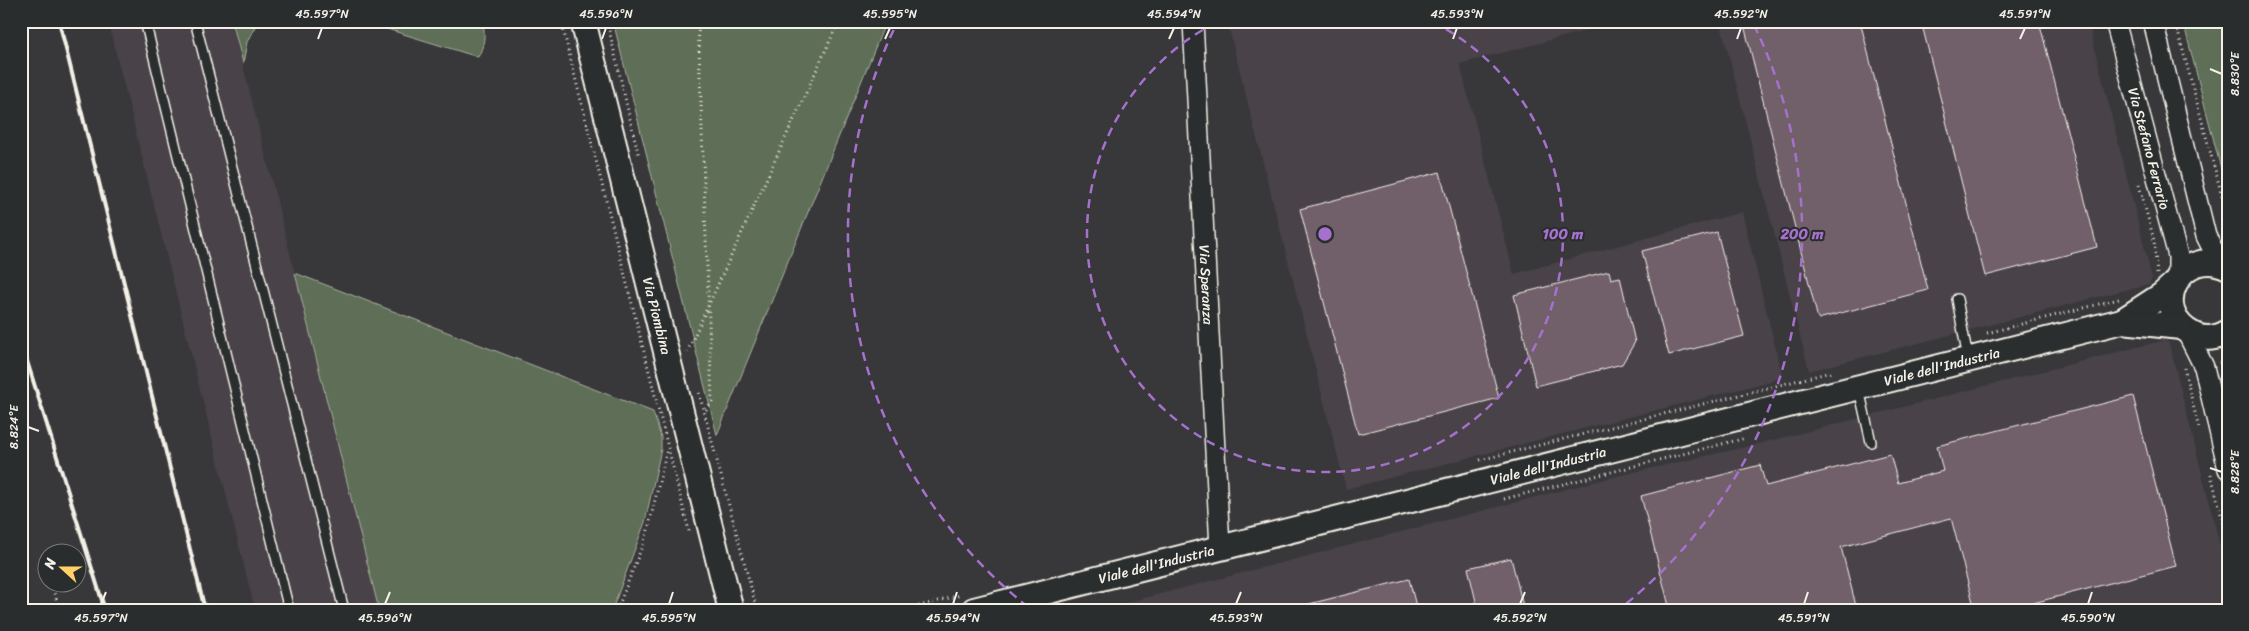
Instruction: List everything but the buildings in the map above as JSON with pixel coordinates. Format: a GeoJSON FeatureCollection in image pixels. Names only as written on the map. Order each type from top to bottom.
{"type":"FeatureCollection","features":[{"type":"Feature","properties":{"kind":"street","name":"Via Piombina"},"geometry":{"type":"LineString","coordinates":[[583,21],[694,416],[731,610]]}},
{"type":"Feature","properties":{"kind":"street","name":"Via Speranza"},"geometry":{"type":"LineString","coordinates":[[1193,21],[1220,548]]}},
{"type":"Feature","properties":{"kind":"street","name":"Via Stefano Ferrario"},"geometry":{"type":"LineString","coordinates":[[2115,21],[2178,256],[2175,281]]}},
{"type":"Feature","properties":{"kind":"street"},"geometry":{"type":"LineString","coordinates":[[2153,21],[2206,236],[2213,250],[2227,267]]}},
{"type":"Feature","properties":{"kind":"street"},"geometry":{"type":"LineString","coordinates":[[2122,320],[2162,296],[2194,264],[2216,262],[2227,267]]}},
{"type":"Feature","properties":{"kind":"street"},"geometry":{"type":"LineString","coordinates":[[2175,281],[2170,296],[2171,307],[2175,318],[2184,329],[2204,367],[2228,469]]}},
{"type":"Feature","properties":{"kind":"street","name":"Viale dell'Industria"},"geometry":{"type":"LineString","coordinates":[[974,610],[2122,320]]}},
{"type":"Feature","properties":{"kind":"street"},"geometry":{"type":"LineString","coordinates":[[2122,320],[2184,329],[2197,337],[2210,338],[2228,332]]}},
{"type":"Feature","properties":{"kind":"lane"},"geometry":{"type":"LineString","coordinates":[[145,21],[289,610]]}},
{"type":"Feature","properties":{"kind":"lane"},"geometry":{"type":"LineString","coordinates":[[195,21],[344,610]]}},
{"type":"Feature","properties":{"kind":"lane"},"geometry":{"type":"LineString","coordinates":[[1958,299],[1968,359]]}},
{"type":"Feature","properties":{"kind":"lane"},"geometry":{"type":"LineString","coordinates":[[1859,387],[1871,442]]}},
{"type":"Feature","properties":{"kind":"path"},"geometry":{"type":"LineString","coordinates":[[561,21],[692,544]]}},
{"type":"Feature","properties":{"kind":"path"},"geometry":{"type":"LineString","coordinates":[[606,21],[640,159]]}},
{"type":"Feature","properties":{"kind":"path"},"geometry":{"type":"LineString","coordinates":[[617,610],[647,534],[668,447],[694,416],[712,401],[698,21]]}},
{"type":"Feature","properties":{"kind":"path"},"geometry":{"type":"LineString","coordinates":[[687,352],[839,21]]}},
{"type":"Feature","properties":{"kind":"path"},"geometry":{"type":"LineString","coordinates":[[2176,21],[2228,218]]}},
{"type":"Feature","properties":{"kind":"path"},"geometry":{"type":"LineString","coordinates":[[685,342],[690,361]]}},
{"type":"Feature","properties":{"kind":"path"},"geometry":{"type":"LineString","coordinates":[[2183,364],[2201,438]]}},
{"type":"Feature","properties":{"kind":"path"},"geometry":{"type":"LineString","coordinates":[[697,387],[694,416],[757,610]]}},
{"type":"Feature","properties":{"kind":"path"},"geometry":{"type":"LineString","coordinates":[[1502,499],[1749,437]]}},
{"type":"Feature","properties":{"kind":"path"},"geometry":{"type":"LineString","coordinates":[[2209,466],[2228,542]]}},
{"type":"Feature","properties":{"kind":"path"},"geometry":{"type":"LineString","coordinates":[[54,594],[60,610]]}},
{"type":"Feature","properties":{"kind":"shaded area"},"geometry":{"type":"Polygon","coordinates":[[[108,21],[232,21],[379,610],[255,610],[108,21]]]}},
{"type":"Feature","properties":{"kind":"shaded area"},"geometry":{"type":"Polygon","coordinates":[[[1227,21],[1623,21],[1460,64],[1514,274],[1742,212],[1783,378],[1346,489],[1227,21]]]}},
{"type":"Feature","properties":{"kind":"shaded area"},"geometry":{"type":"Polygon","coordinates":[[[1720,21],[2088,21],[2152,278],[2149,284],[1809,371],[1720,21]]]}},
{"type":"Feature","properties":{"kind":"shaded area"},"geometry":{"type":"Polygon","coordinates":[[[2165,340],[2169,343],[2228,577],[2228,610],[1098,610],[1613,477],[1754,445],[2165,340]]]}},
{"type":"Feature","properties":{"kind":"green space"},"geometry":{"type":"Polygon","coordinates":[[[232,21],[258,21],[247,42],[243,63],[232,21]]]}},
{"type":"Feature","properties":{"kind":"green space"},"geometry":{"type":"Polygon","coordinates":[[[361,21],[483,21],[483,44],[478,57],[361,21]]]}},
{"type":"Feature","properties":{"kind":"green space"},"geometry":{"type":"Polygon","coordinates":[[[620,21],[886,21],[717,435],[615,29],[620,21]]]}},
{"type":"Feature","properties":{"kind":"green space"},"geometry":{"type":"Polygon","coordinates":[[[2183,21],[2228,21],[2228,196],[2183,21]]]}},
{"type":"Feature","properties":{"kind":"green space"},"geometry":{"type":"Polygon","coordinates":[[[295,273],[653,412],[661,437],[661,449],[645,522],[612,610],[379,610],[295,273]]]}},
{"type":"Feature","properties":{"kind":"railway"},"geometry":{"type":"LineString","coordinates":[[59,21],[205,610]]}},
{"type":"Feature","properties":{"kind":"railway"},"geometry":{"type":"LineString","coordinates":[[21,342],[105,610]]}}]}
